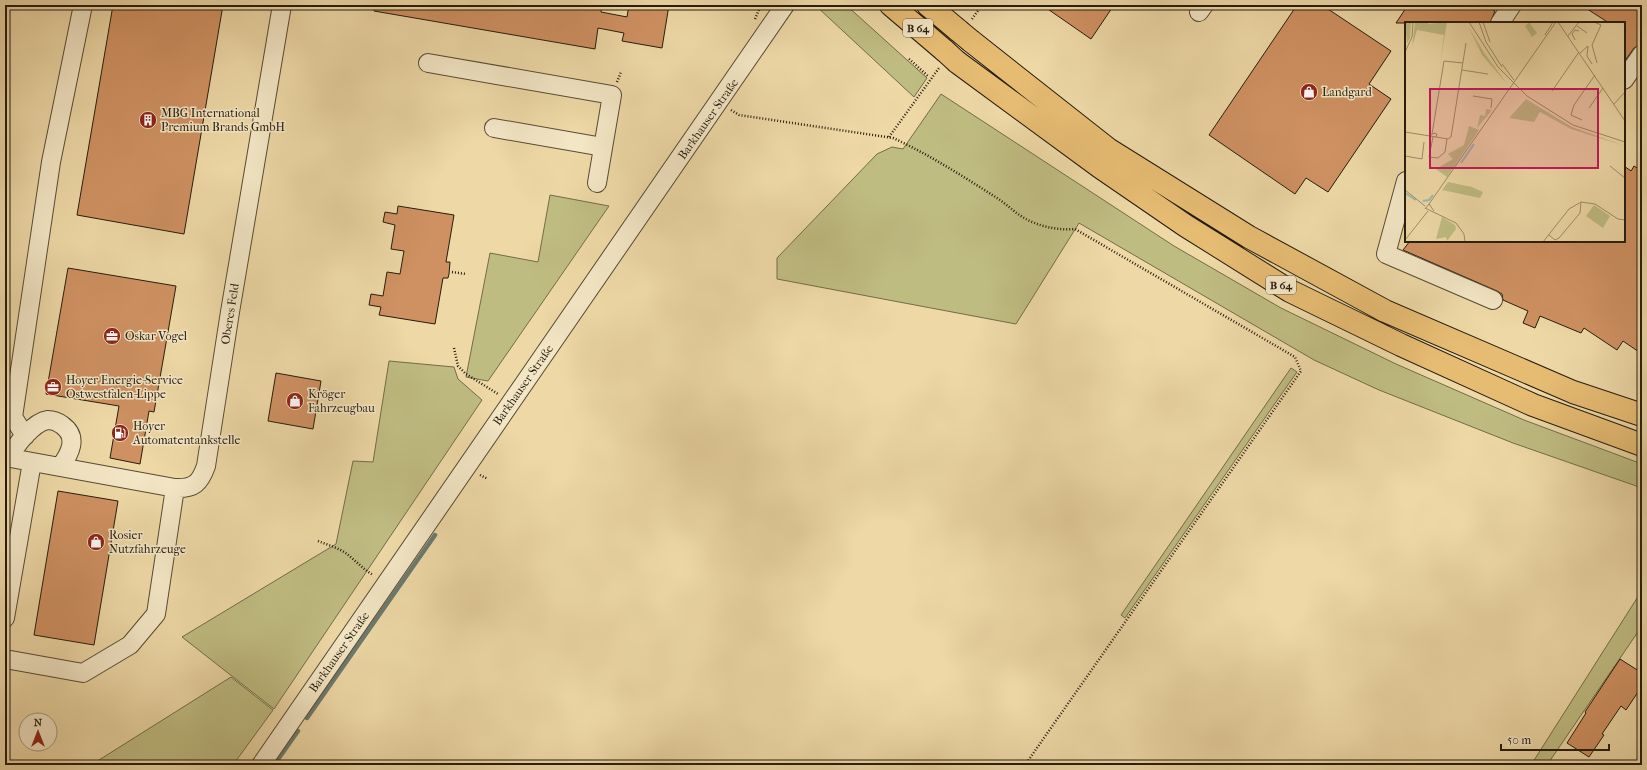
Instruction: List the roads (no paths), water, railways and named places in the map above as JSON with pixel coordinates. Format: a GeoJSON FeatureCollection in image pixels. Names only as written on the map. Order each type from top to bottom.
{"type":"FeatureCollection","features":[{"type":"Feature","properties":{"kind":"highway","name":"B 64"},"geometry":{"type":"LineString","coordinates":[[890,5],[951,57],[1100,166],[1179,222],[1290,291],[1401,345],[1533,405],[1642,445]]}},
{"type":"Feature","properties":{"kind":"highway","name":"B 64"},"geometry":{"type":"LineString","coordinates":[[928,5],[1108,149],[1249,237],[1385,311],[1573,392],[1642,415]]}},
{"type":"Feature","properties":{"kind":"street"},"geometry":{"type":"LineString","coordinates":[[25,436],[13,417],[51,162],[83,5]]}},
{"type":"Feature","properties":{"kind":"street","name":"Oberes Feld"},"geometry":{"type":"LineString","coordinates":[[60,468],[69,455],[72,444],[70,435],[59,423],[48,420],[41,423],[16,444],[7,458],[60,468],[175,488],[184,488],[195,485],[202,475],[206,466],[282,5]]}},
{"type":"Feature","properties":{"kind":"street","name":"Barkhauser Straße"},"geometry":{"type":"LineString","coordinates":[[261,765],[786,5]]}},
{"type":"Feature","properties":{"kind":"street"},"geometry":{"type":"LineString","coordinates":[[1501,22],[1512,5]]}},
{"type":"Feature","properties":{"kind":"street"},"geometry":{"type":"LineString","coordinates":[[1625,79],[1642,54]]}},
{"type":"Feature","properties":{"kind":"street"},"geometry":{"type":"LineString","coordinates":[[428,63],[612,95],[597,183]]}},
{"type":"Feature","properties":{"kind":"street"},"geometry":{"type":"LineString","coordinates":[[494,128],[603,147]]}},
{"type":"Feature","properties":{"kind":"street"},"geometry":{"type":"LineString","coordinates":[[1405,185],[1386,254],[1493,300]]}},
{"type":"Feature","properties":{"kind":"street"},"geometry":{"type":"LineString","coordinates":[[5,618],[32,462]]}},
{"type":"Feature","properties":{"kind":"street"},"geometry":{"type":"LineString","coordinates":[[5,659],[83,673],[130,645],[156,614],[175,488]]}},
{"type":"Feature","properties":{"kind":"waterway"},"geometry":{"type":"LineString","coordinates":[[307,718],[435,535]]}},
{"type":"Feature","properties":{"kind":"waterway"},"geometry":{"type":"LineString","coordinates":[[274,765],[298,731]]}},
{"type":"Feature","properties":{"kind":"place","name":"Landgard"},"geometry":{"type":"Point","coordinates":[1309,92]}},
{"type":"Feature","properties":{"kind":"place","name":"MBG International Premium Brands GmbH"},"geometry":{"type":"Point","coordinates":[148,120]}},
{"type":"Feature","properties":{"kind":"place","name":"Oskar Vogel"},"geometry":{"type":"Point","coordinates":[112,336]}},
{"type":"Feature","properties":{"kind":"place","name":"Hoyer Energie-Service Ostwestfalen-Lippe"},"geometry":{"type":"Point","coordinates":[53,387]}},
{"type":"Feature","properties":{"kind":"place","name":"Kröger Fahrzeugbau"},"geometry":{"type":"Point","coordinates":[295,401]}},
{"type":"Feature","properties":{"kind":"place","name":"Hoyer Automatentankstelle"},"geometry":{"type":"Point","coordinates":[120,433]}},
{"type":"Feature","properties":{"kind":"place","name":"Rosier Nutzfahrzeuge"},"geometry":{"type":"Point","coordinates":[96,542]}}]}
